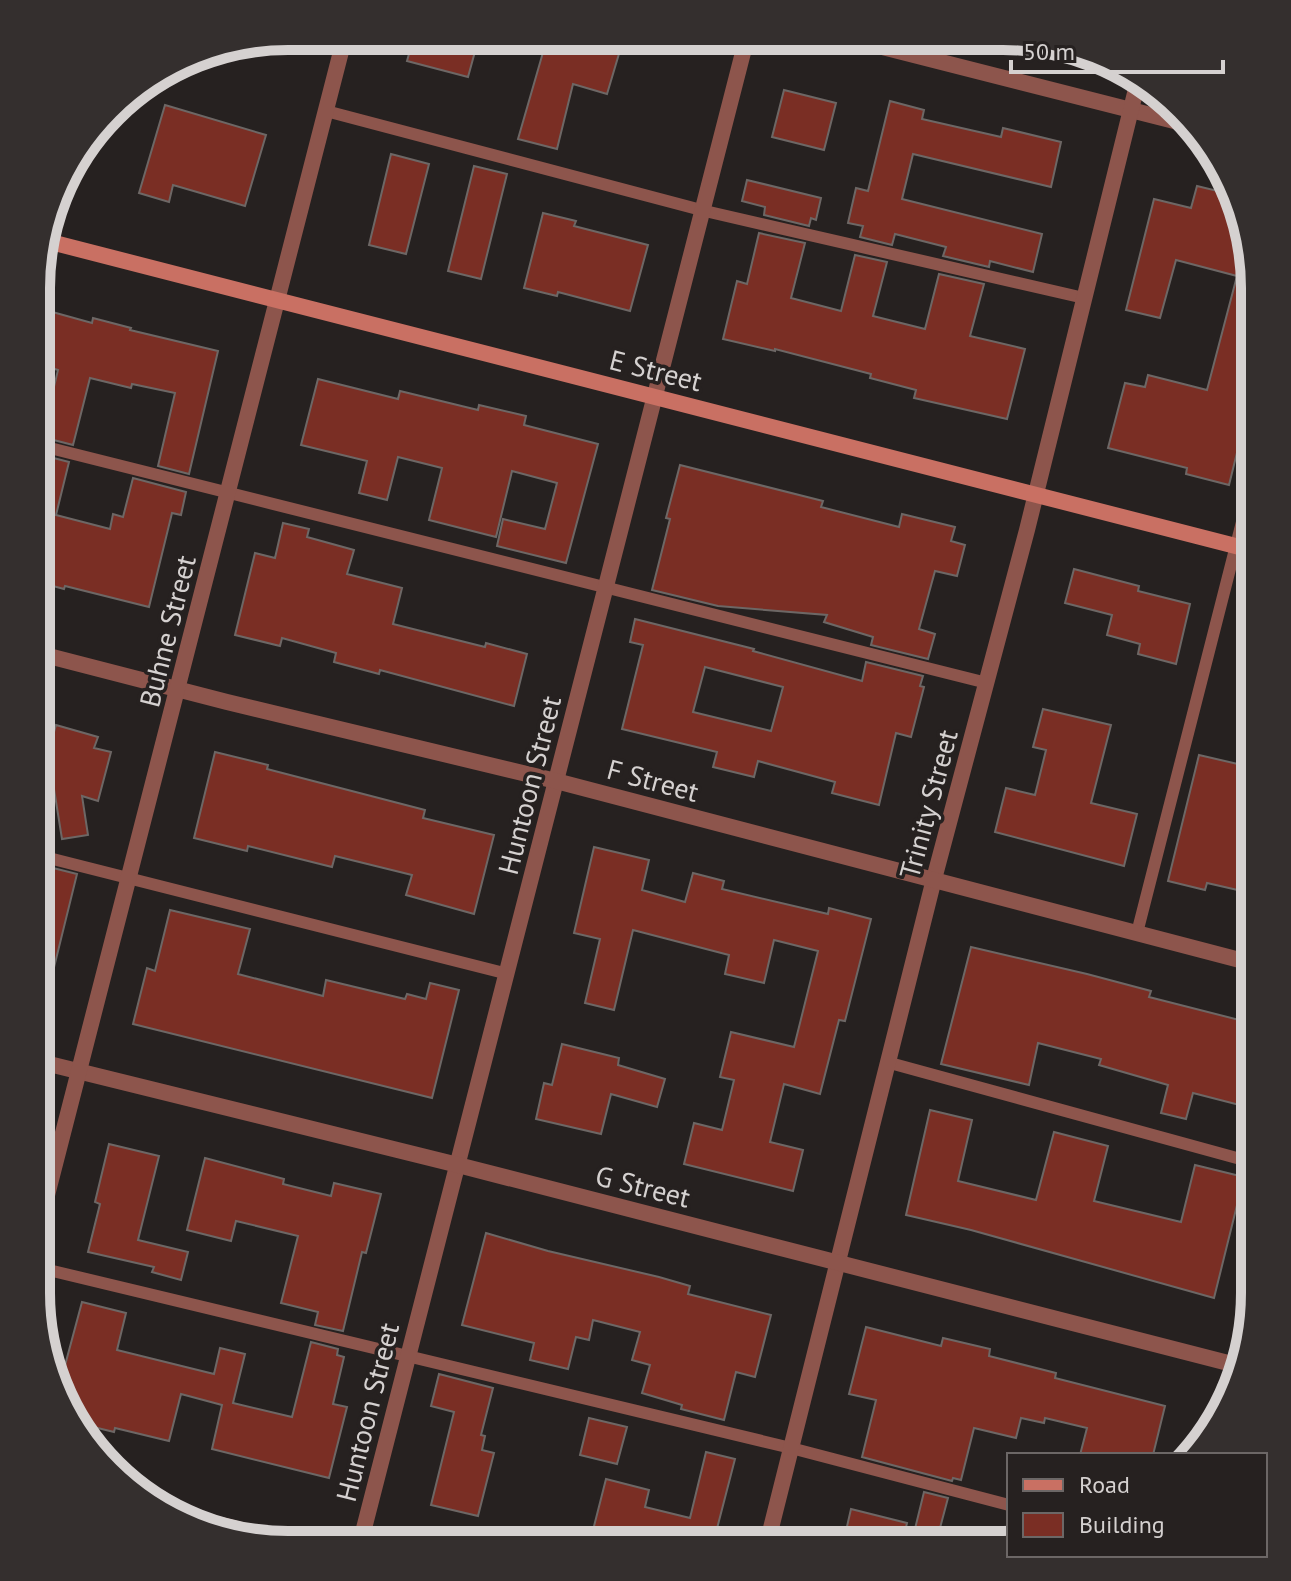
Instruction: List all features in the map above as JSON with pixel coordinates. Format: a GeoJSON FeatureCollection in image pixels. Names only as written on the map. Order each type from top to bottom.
{"type":"FeatureCollection","features":[{"type":"Feature","properties":{"kind":"main road","name":"E Street"},"geometry":{"type":"LineString","coordinates":[[55,243],[1241,547]]}},
{"type":"Feature","properties":{"kind":"street","name":"Buhne Street"},"geometry":{"type":"LineString","coordinates":[[50,1184],[341,50]]}},
{"type":"Feature","properties":{"kind":"street","name":"Huntoon Street"},"geometry":{"type":"LineString","coordinates":[[364,1530],[705,211],[744,50]]}},
{"type":"Feature","properties":{"kind":"street"},"geometry":{"type":"LineString","coordinates":[[894,50],[1171,120]]}},
{"type":"Feature","properties":{"kind":"street","name":"Trinity Street"},"geometry":{"type":"LineString","coordinates":[[770,1530],[934,879],[1036,495],[1136,91]]}},
{"type":"Feature","properties":{"kind":"street","name":"F Street"},"geometry":{"type":"LineString","coordinates":[[50,656],[556,781],[1240,960]]}},
{"type":"Feature","properties":{"kind":"street","name":"G Street"},"geometry":{"type":"LineString","coordinates":[[50,1064],[458,1165],[1230,1363]]}},
{"type":"Feature","properties":{"kind":"lane"},"geometry":{"type":"LineString","coordinates":[[326,111],[705,211],[1084,298]]}},
{"type":"Feature","properties":{"kind":"lane"},"geometry":{"type":"LineString","coordinates":[[50,448],[987,683]]}},
{"type":"Feature","properties":{"kind":"lane"},"geometry":{"type":"LineString","coordinates":[[1137,933],[1241,527]]}},
{"type":"Feature","properties":{"kind":"lane"},"geometry":{"type":"LineString","coordinates":[[50,858],[508,974]]}},
{"type":"Feature","properties":{"kind":"lane"},"geometry":{"type":"LineString","coordinates":[[890,1063],[1240,1159]]}},
{"type":"Feature","properties":{"kind":"lane"},"geometry":{"type":"LineString","coordinates":[[50,1270],[791,1448],[1007,1504]]}},
{"type":"Feature","properties":{"kind":"building"},"geometry":{"type":"Polygon","coordinates":[[[410,50],[475,50],[468,77],[407,61],[410,50]]]}},
{"type":"Feature","properties":{"kind":"building"},"geometry":{"type":"Polygon","coordinates":[[[544,50],[620,50],[607,94],[573,84],[557,149],[518,139],[544,50]]]}},
{"type":"Feature","properties":{"kind":"building"},"geometry":{"type":"Polygon","coordinates":[[[784,90],[836,103],[824,150],[772,137],[784,90]]]}},
{"type":"Feature","properties":{"kind":"building"},"geometry":{"type":"Polygon","coordinates":[[[890,101],[924,110],[922,119],[1001,137],[1003,128],[1061,142],[1051,187],[913,154],[902,199],[1042,234],[1033,272],[990,261],[989,267],[943,256],[946,247],[895,234],[892,245],[860,237],[863,226],[848,223],[856,188],[868,191],[890,101]]]}},
{"type":"Feature","properties":{"kind":"building"},"geometry":{"type":"Polygon","coordinates":[[[165,105],[266,135],[245,206],[173,185],[169,202],[139,193],[165,105]]]}},
{"type":"Feature","properties":{"kind":"building"},"geometry":{"type":"Polygon","coordinates":[[[391,154],[429,164],[406,254],[369,245],[391,154]]]}},
{"type":"Feature","properties":{"kind":"building"},"geometry":{"type":"Polygon","coordinates":[[[474,166],[507,174],[481,279],[448,271],[474,166]]]}},
{"type":"Feature","properties":{"kind":"building"},"geometry":{"type":"Polygon","coordinates":[[[747,180],[821,198],[816,220],[811,218],[809,226],[764,215],[765,207],[742,201],[747,180]]]}},
{"type":"Feature","properties":{"kind":"building"},"geometry":{"type":"Polygon","coordinates":[[[1197,186],[1220,192],[1233,227],[1239,257],[1241,437],[1229,485],[1186,474],[1187,468],[1108,448],[1125,383],[1145,387],[1148,375],[1207,390],[1237,276],[1176,260],[1160,318],[1126,310],[1154,199],[1191,208],[1197,186]]]}},
{"type":"Feature","properties":{"kind":"building"},"geometry":{"type":"Polygon","coordinates":[[[543,213],[576,221],[574,226],[648,245],[630,311],[558,292],[557,296],[524,288],[543,213]]]}},
{"type":"Feature","properties":{"kind":"building"},"geometry":{"type":"Polygon","coordinates":[[[759,233],[805,243],[791,298],[841,311],[855,255],[887,262],[873,316],[925,329],[939,274],[984,284],[970,336],[1025,349],[1007,419],[914,398],[916,390],[870,378],[871,374],[723,339],[737,281],[747,284],[759,233]]]}},
{"type":"Feature","properties":{"kind":"building"},"geometry":{"type":"Polygon","coordinates":[[[50,311],[92,323],[93,318],[218,351],[189,474],[158,466],[175,393],[132,384],[131,388],[90,378],[73,445],[50,439],[50,404],[58,370],[50,368],[50,311]]]}},
{"type":"Feature","properties":{"kind":"building"},"geometry":{"type":"Polygon","coordinates":[[[318,379],[398,399],[400,391],[478,410],[479,405],[526,416],[524,425],[598,444],[566,563],[497,546],[503,519],[545,529],[557,483],[512,471],[496,537],[429,520],[442,468],[398,457],[387,500],[359,493],[367,461],[301,445],[318,379]]]}},
{"type":"Feature","properties":{"kind":"building"},"geometry":{"type":"Polygon","coordinates":[[[50,457],[69,462],[56,515],[110,529],[113,514],[123,517],[133,478],[186,492],[181,515],[172,513],[149,607],[65,586],[64,589],[50,585],[50,457]]]}},
{"type":"Feature","properties":{"kind":"building"},"geometry":{"type":"Polygon","coordinates":[[[680,465],[823,501],[821,507],[899,527],[902,514],[955,527],[951,541],[965,545],[957,576],[935,571],[919,629],[935,634],[928,659],[871,645],[873,637],[824,622],[827,615],[718,606],[652,590],[680,465]]]}},
{"type":"Feature","properties":{"kind":"building"},"geometry":{"type":"Polygon","coordinates":[[[283,523],[309,529],[307,537],[354,550],[347,574],[402,588],[393,624],[527,654],[514,706],[380,670],[379,674],[334,662],[336,653],[282,638],[280,646],[235,635],[255,553],[275,558],[283,523]]]}},
{"type":"Feature","properties":{"kind":"building"},"geometry":{"type":"Polygon","coordinates":[[[1074,569],[1139,586],[1138,591],[1190,604],[1176,664],[1138,654],[1140,644],[1107,635],[1112,615],[1065,603],[1074,569]]]}},
{"type":"Feature","properties":{"kind":"building"},"geometry":{"type":"Polygon","coordinates":[[[635,619],[754,649],[862,681],[866,662],[923,676],[920,686],[924,687],[911,737],[896,733],[879,805],[832,793],[835,782],[758,761],[754,777],[713,767],[717,752],[622,729],[643,645],[630,642],[635,619]],[[705,667],[693,712],[771,731],[783,687],[705,667]]]}},
{"type":"Feature","properties":{"kind":"building"},"geometry":{"type":"Polygon","coordinates":[[[1043,709],[1111,725],[1091,803],[1137,814],[1124,866],[995,832],[1006,788],[1035,795],[1046,750],[1033,747],[1043,709]]]}},
{"type":"Feature","properties":{"kind":"building"},"geometry":{"type":"Polygon","coordinates":[[[56,725],[98,737],[94,748],[111,752],[98,801],[82,796],[88,835],[62,839],[54,789],[50,788],[50,746],[56,725]]]}},
{"type":"Feature","properties":{"kind":"building"},"geometry":{"type":"Polygon","coordinates":[[[215,752],[268,765],[267,769],[425,810],[423,818],[494,835],[474,914],[406,895],[412,875],[335,856],[332,867],[248,846],[247,851],[194,838],[215,752]]]}},
{"type":"Feature","properties":{"kind":"building"},"geometry":{"type":"Polygon","coordinates":[[[1199,755],[1241,765],[1240,891],[1207,883],[1205,890],[1168,881],[1199,755]]]}},
{"type":"Feature","properties":{"kind":"building"},"geometry":{"type":"Polygon","coordinates":[[[594,847],[649,860],[642,890],[685,902],[693,873],[724,881],[722,889],[828,914],[829,908],[871,919],[845,1021],[839,1020],[820,1094],[784,1084],[770,1142],[803,1150],[793,1191],[684,1164],[694,1123],[722,1130],[734,1080],[720,1077],[731,1032],[794,1047],[818,951],[774,940],[764,983],[725,974],[729,955],[633,930],[614,1010],[585,1003],[600,939],[574,933],[594,847]]]}},
{"type":"Feature","properties":{"kind":"building"},"geometry":{"type":"Polygon","coordinates":[[[50,867],[77,874],[50,984],[50,867]]]}},
{"type":"Feature","properties":{"kind":"building"},"geometry":{"type":"Polygon","coordinates":[[[170,910],[250,929],[238,974],[323,996],[326,980],[405,999],[407,994],[426,999],[430,983],[459,990],[432,1098],[133,1024],[147,968],[155,971],[170,910]]]}},
{"type":"Feature","properties":{"kind":"building"},"geometry":{"type":"Polygon","coordinates":[[[971,947],[1151,991],[1149,997],[1240,1020],[1240,1105],[1193,1093],[1186,1119],[1161,1113],[1168,1085],[1099,1065],[1101,1059],[1038,1043],[1029,1085],[941,1064],[971,947]]]}},
{"type":"Feature","properties":{"kind":"building"},"geometry":{"type":"Polygon","coordinates":[[[562,1044],[619,1058],[618,1065],[665,1079],[657,1107],[611,1094],[601,1134],[536,1119],[544,1083],[552,1085],[562,1044]]]}},
{"type":"Feature","properties":{"kind":"building"},"geometry":{"type":"Polygon","coordinates":[[[930,1110],[972,1120],[958,1181],[1036,1200],[1054,1132],[1108,1146],[1094,1201],[1181,1222],[1195,1165],[1240,1176],[1240,1193],[1214,1298],[971,1230],[906,1215],[930,1110]]]}},
{"type":"Feature","properties":{"kind":"building"},"geometry":{"type":"Polygon","coordinates":[[[109,1144],[159,1156],[138,1240],[188,1252],[181,1280],[152,1272],[154,1267],[88,1252],[100,1204],[95,1202],[109,1144]]]}},
{"type":"Feature","properties":{"kind":"building"},"geometry":{"type":"Polygon","coordinates":[[[205,1158],[284,1179],[283,1184],[331,1196],[334,1183],[381,1194],[366,1253],[362,1252],[343,1331],[315,1325],[318,1312],[281,1303],[298,1236],[236,1221],[231,1241],[187,1230],[205,1158]]]}},
{"type":"Feature","properties":{"kind":"building"},"geometry":{"type":"Polygon","coordinates":[[[486,1233],[659,1277],[690,1286],[688,1294],[771,1315],[755,1377],[736,1372],[724,1420],[681,1409],[682,1405],[642,1393],[650,1365],[632,1360],[640,1332],[593,1320],[589,1340],[576,1337],[568,1369],[530,1360],[534,1343],[462,1325],[486,1233]]]}},
{"type":"Feature","properties":{"kind":"building"},"geometry":{"type":"Polygon","coordinates":[[[82,1302],[126,1313],[117,1350],[214,1374],[220,1348],[245,1354],[233,1403],[292,1417],[311,1342],[338,1349],[337,1355],[344,1357],[333,1404],[347,1407],[329,1478],[212,1449],[222,1405],[181,1394],[169,1441],[115,1428],[114,1432],[91,1427],[64,1371],[82,1302]]]}},
{"type":"Feature","properties":{"kind":"building"},"geometry":{"type":"Polygon","coordinates":[[[866,1327],[941,1346],[943,1338],[990,1349],[989,1356],[1056,1373],[1055,1378],[1165,1406],[1153,1453],[1081,1453],[1087,1428],[1045,1418],[1044,1423],[1021,1418],[1016,1438],[974,1428],[961,1480],[953,1478],[952,1481],[862,1457],[876,1400],[849,1394],[866,1327]]]}},
{"type":"Feature","properties":{"kind":"building"},"geometry":{"type":"Polygon","coordinates":[[[439,1374],[493,1388],[481,1435],[485,1436],[482,1450],[494,1453],[478,1516],[431,1505],[454,1412],[431,1406],[439,1374]]]}},
{"type":"Feature","properties":{"kind":"building"},"geometry":{"type":"Polygon","coordinates":[[[589,1418],[627,1427],[617,1464],[580,1455],[589,1418]]]}},
{"type":"Feature","properties":{"kind":"building"},"geometry":{"type":"Polygon","coordinates":[[[706,1452],[735,1459],[717,1530],[593,1530],[606,1479],[649,1490],[645,1507],[690,1518],[706,1452]]]}},
{"type":"Feature","properties":{"kind":"building"},"geometry":{"type":"Polygon","coordinates":[[[924,1492],[948,1498],[939,1530],[915,1530],[924,1492]]]}},
{"type":"Feature","properties":{"kind":"building"},"geometry":{"type":"Polygon","coordinates":[[[851,1509],[907,1523],[905,1530],[846,1530],[851,1509]]]}}]}
